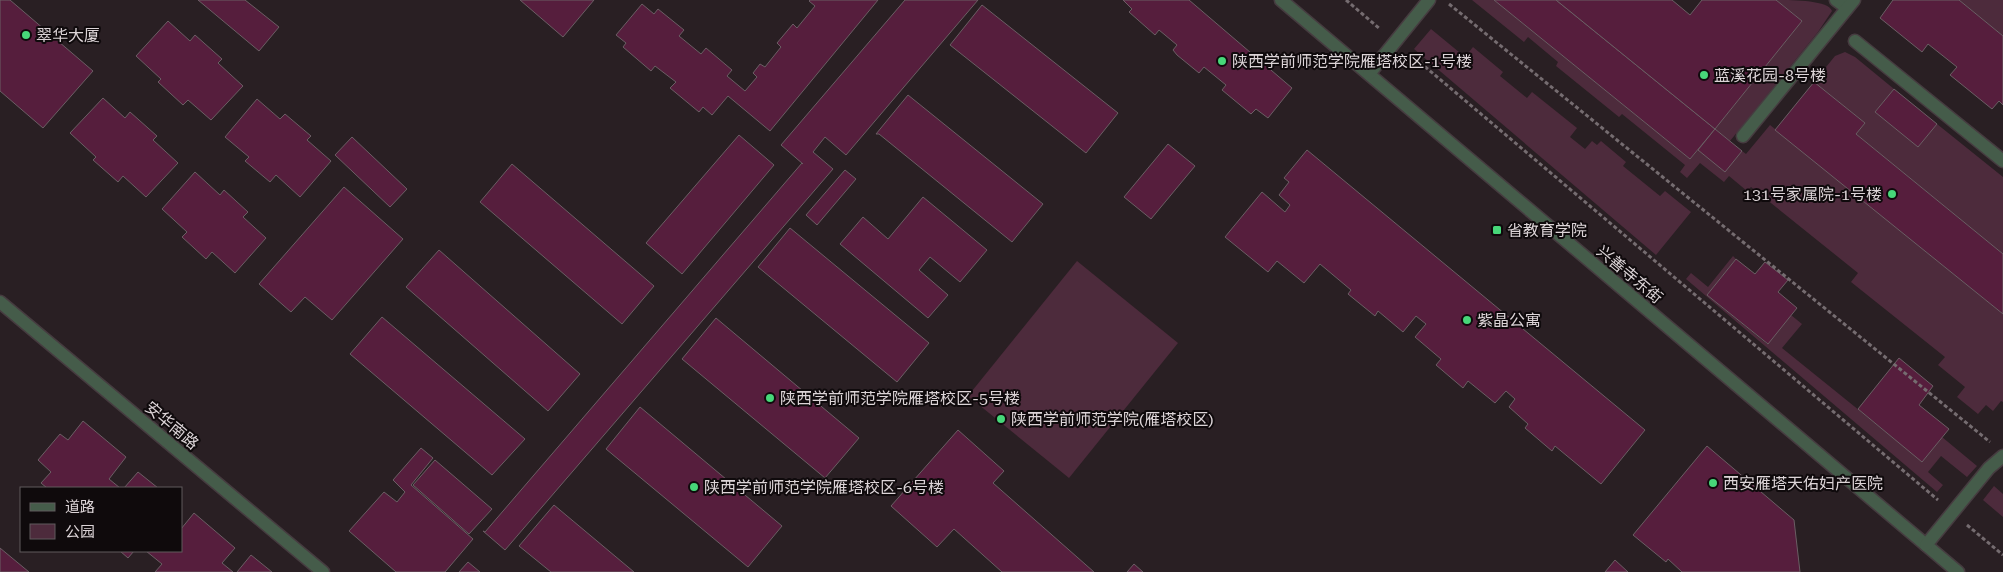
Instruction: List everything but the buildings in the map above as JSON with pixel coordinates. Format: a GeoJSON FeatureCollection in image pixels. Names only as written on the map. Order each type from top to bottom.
{"type":"FeatureCollection","features":[{"type":"Feature","properties":{"kind":"street","name":"兴善寺东街"},"geometry":{"type":"LineString","coordinates":[[1281,0],[1958,572]]}},
{"type":"Feature","properties":{"kind":"street"},"geometry":{"type":"LineString","coordinates":[[1369,74],[1429,0]]}},
{"type":"Feature","properties":{"kind":"street"},"geometry":{"type":"LineString","coordinates":[[1743,136],[1850,4],[1836,0]]}},
{"type":"Feature","properties":{"kind":"street"},"geometry":{"type":"LineString","coordinates":[[1855,41],[2003,161]]}},
{"type":"Feature","properties":{"kind":"street","name":"安华南路"},"geometry":{"type":"LineString","coordinates":[[0,302],[323,572]]}},
{"type":"Feature","properties":{"kind":"street"},"geometry":{"type":"LineString","coordinates":[[1926,545],[1989,468],[1999,451]]}},
{"type":"Feature","properties":{"kind":"path"},"geometry":{"type":"LineString","coordinates":[[1346,0],[2003,555]]}},
{"type":"Feature","properties":{"kind":"path"},"geometry":{"type":"LineString","coordinates":[[1444,0],[1999,451]]}},
{"type":"Feature","properties":{"kind":"green space"},"geometry":{"type":"Polygon","coordinates":[[[1472,0],[1494,0],[1690,159],[1698,150],[1725,171],[1742,151],[1746,154],[1770,125],[2003,314],[2003,402],[2001,401],[1993,411],[1986,405],[1978,414],[1957,397],[1965,387],[1938,365],[1945,357],[1851,282],[1858,273],[1751,187],[1747,191],[1729,176],[1724,182],[1700,163],[1687,178],[1680,172],[1685,165],[1622,114],[1619,117],[1556,66],[1558,62],[1528,37],[1524,42],[1472,0]]]}},
{"type":"Feature","properties":{"kind":"green space"},"geometry":{"type":"Polygon","coordinates":[[[1776,0],[1817,3],[1829,7],[1832,11],[1818,32],[1730,141],[1715,129],[1802,21],[1776,0]]]}},
{"type":"Feature","properties":{"kind":"green space"},"geometry":{"type":"Polygon","coordinates":[[[1959,0],[2003,0],[2003,36],[1959,0]]]}},
{"type":"Feature","properties":{"kind":"green space"},"geometry":{"type":"Polygon","coordinates":[[[1431,29],[1465,57],[1473,47],[1503,72],[1500,76],[1527,98],[1532,92],[1577,128],[1570,137],[1585,149],[1592,141],[1597,145],[1601,141],[1626,162],[1623,166],[1660,196],[1665,191],[1691,212],[1656,255],[1414,49],[1431,29]]]}},
{"type":"Feature","properties":{"kind":"green space"},"geometry":{"type":"Polygon","coordinates":[[[1845,52],[1855,57],[1894,89],[1875,112],[1918,146],[1937,124],[2003,177],[2003,254],[1856,134],[1865,123],[1814,82],[1835,56],[1845,52]]]}},
{"type":"Feature","properties":{"kind":"green space"},"geometry":{"type":"Polygon","coordinates":[[[1733,256],[1736,259],[1707,295],[1767,344],[1791,315],[1802,324],[1782,348],[1922,461],[1942,437],[1977,466],[1967,477],[1941,456],[1928,472],[1943,485],[1937,492],[1686,279],[1691,273],[1708,287],[1733,256]]]}},
{"type":"Feature","properties":{"kind":"green space"},"geometry":{"type":"Polygon","coordinates":[[[1077,261],[1178,343],[1069,478],[968,396],[1077,261]]]}},
{"type":"Feature","properties":{"kind":"green space"},"geometry":{"type":"Polygon","coordinates":[[[1994,486],[2003,494],[2003,517],[1983,500],[1994,486]]]}},
{"type":"Feature","properties":{"kind":"place","name":"翠华大厦"},"geometry":{"type":"Point","coordinates":[26,35]}},
{"type":"Feature","properties":{"kind":"place","name":"陕西学前师范学院雁塔校区-1号楼"},"geometry":{"type":"Point","coordinates":[1222,61]}},
{"type":"Feature","properties":{"kind":"place","name":"蓝溪花园-8号楼"},"geometry":{"type":"Point","coordinates":[1704,75]}},
{"type":"Feature","properties":{"kind":"place","name":"131号家属院-1号楼"},"geometry":{"type":"Point","coordinates":[1892,194]}},
{"type":"Feature","properties":{"kind":"place","name":"省教育学院"},"geometry":{"type":"Point","coordinates":[1497,230]}},
{"type":"Feature","properties":{"kind":"place","name":"紫晶公寓"},"geometry":{"type":"Point","coordinates":[1467,320]}},
{"type":"Feature","properties":{"kind":"place","name":"陕西学前师范学院雁塔校区-5号楼"},"geometry":{"type":"Point","coordinates":[770,398]}},
{"type":"Feature","properties":{"kind":"place","name":"陕西学前师范学院(雁塔校区)"},"geometry":{"type":"Point","coordinates":[1001,419]}},
{"type":"Feature","properties":{"kind":"place","name":"西安雁塔天佑妇产医院"},"geometry":{"type":"Point","coordinates":[1713,483]}},
{"type":"Feature","properties":{"kind":"place","name":"陕西学前师范学院雁塔校区-6号楼"},"geometry":{"type":"Point","coordinates":[694,487]}}]}
